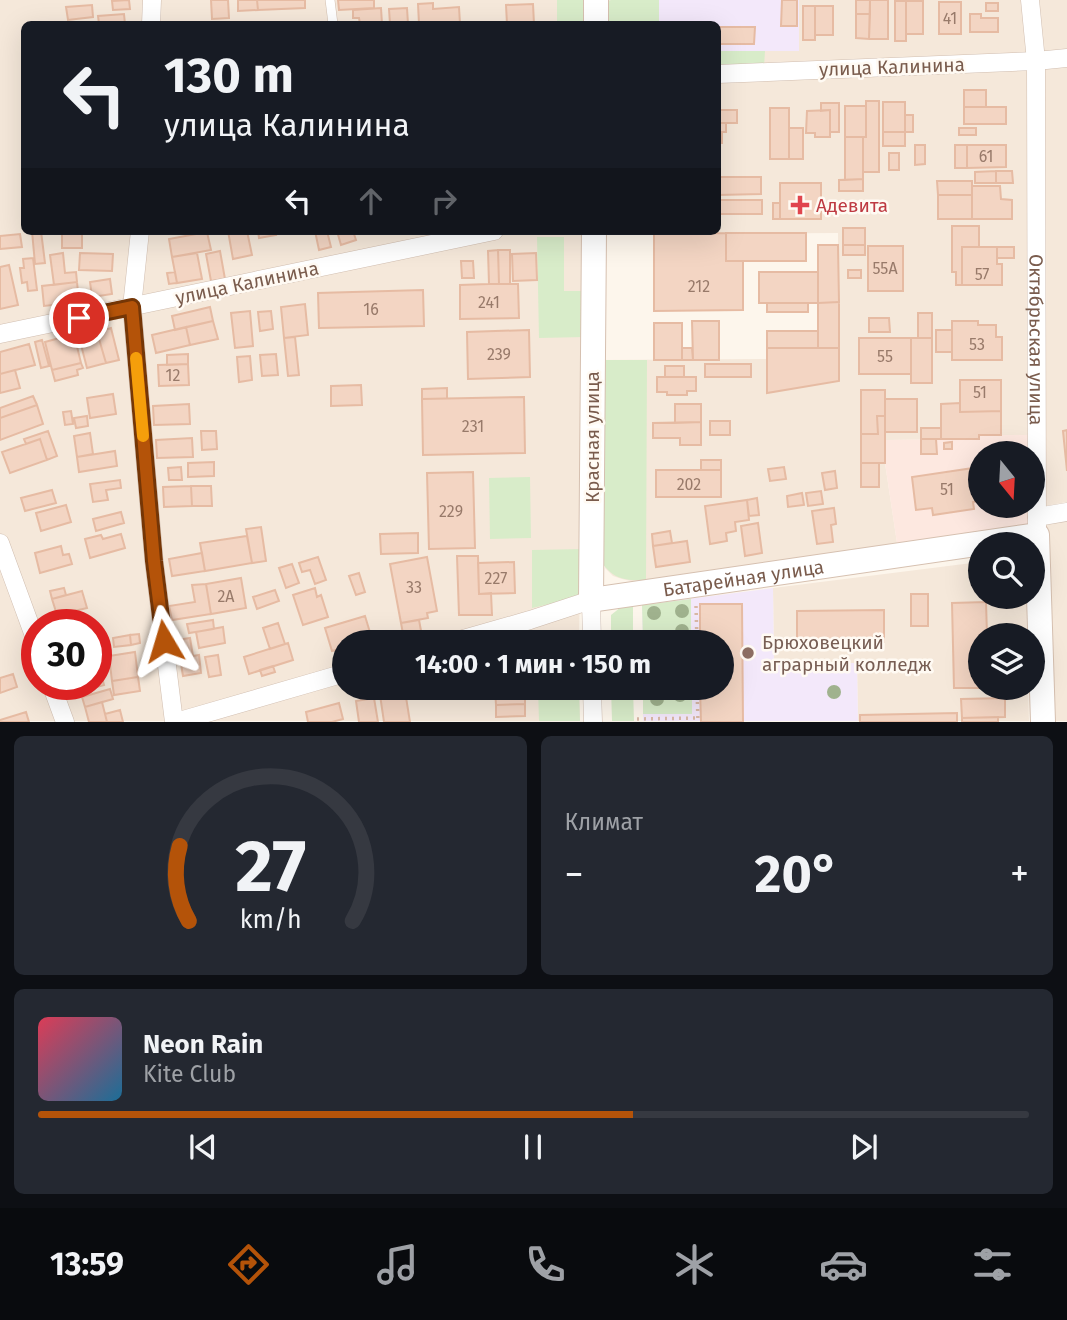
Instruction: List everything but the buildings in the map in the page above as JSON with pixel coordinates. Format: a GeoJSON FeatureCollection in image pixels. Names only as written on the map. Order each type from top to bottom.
{"type":"FeatureCollection","features":[{"type":"Feature","properties":{"kind":"street"},"geometry":{"type":"LineString","coordinates":[[152,0],[152,21]]}},
{"type":"Feature","properties":{"kind":"street"},"geometry":{"type":"LineString","coordinates":[[596,0],[596,21]]}},
{"type":"Feature","properties":{"kind":"street","name":"Октябрьская улица"},"geometry":{"type":"LineString","coordinates":[[1030,0],[1036,61],[1037,526],[1043,722]]}},
{"type":"Feature","properties":{"kind":"street","name":"улица Калинина"},"geometry":{"type":"LineString","coordinates":[[721,74],[1067,58]]}},
{"type":"Feature","properties":{"kind":"street"},"geometry":{"type":"LineString","coordinates":[[140,235],[132,307],[154,561],[175,722],[332,677]]}},
{"type":"Feature","properties":{"kind":"street","name":"улица Калинина"},"geometry":{"type":"LineString","coordinates":[[0,334],[475,235]]}},
{"type":"Feature","properties":{"kind":"street","name":"Красная улица"},"geometry":{"type":"LineString","coordinates":[[592,630],[594,235]]}},
{"type":"Feature","properties":{"kind":"street","name":"Батарейная улица"},"geometry":{"type":"LineString","coordinates":[[495,630],[591,600],[1037,526],[1067,512]]}},
{"type":"Feature","properties":{"kind":"street"},"geometry":{"type":"LineString","coordinates":[[0,542],[24,609]]}},
{"type":"Feature","properties":{"kind":"street"},"geometry":{"type":"LineString","coordinates":[[57,700],[65,722]]}},
{"type":"Feature","properties":{"kind":"street"},"geometry":{"type":"LineString","coordinates":[[592,700],[593,722]]}},
{"type":"Feature","properties":{"kind":"lane"},"geometry":{"type":"LineString","coordinates":[[330,0],[333,21]]}},
{"type":"Feature","properties":{"kind":"path"},"geometry":{"type":"LineString","coordinates":[[696,606],[697,630]]}},
{"type":"Feature","properties":{"kind":"path"},"geometry":{"type":"LineString","coordinates":[[637,719],[698,720],[697,700]]}},
{"type":"Feature","properties":{"kind":"shaded area"},"geometry":{"type":"Polygon","coordinates":[[[0,0],[589,0],[588,21],[21,21],[21,235],[585,235],[579,630],[332,630],[332,700],[579,700],[580,721],[0,721],[0,0]]]}},
{"type":"Feature","properties":{"kind":"shaded area"},"geometry":{"type":"Polygon","coordinates":[[[602,0],[1067,0],[1067,502],[1045,506],[1045,441],[997,441],[979,435],[979,439],[886,440],[885,463],[897,543],[646,580],[622,579],[613,576],[605,568],[600,360],[767,359],[768,393],[838,381],[838,233],[721,234],[721,21],[602,21],[602,0]]]}},
{"type":"Feature","properties":{"kind":"shaded area"},"geometry":{"type":"Polygon","coordinates":[[[659,0],[799,0],[799,51],[721,51],[721,21],[659,21],[659,0]]]}},
{"type":"Feature","properties":{"kind":"shaded area"},"geometry":{"type":"Polygon","coordinates":[[[979,435],[1028,435],[1028,441],[968,441],[968,518],[1029,518],[1029,525],[897,543],[885,463],[885,440],[979,439],[979,435]]]}},
{"type":"Feature","properties":{"kind":"shaded area"},"geometry":{"type":"Polygon","coordinates":[[[1067,519],[1067,721],[1052,721],[1046,522],[1067,519]]]}},
{"type":"Feature","properties":{"kind":"shaded area"},"geometry":{"type":"Polygon","coordinates":[[[968,564],[968,609],[1026,609],[1027,623],[968,623],[968,700],[1028,700],[1029,721],[858,721],[857,663],[774,664],[773,588],[968,564]]]}},
{"type":"Feature","properties":{"kind":"shaded area","name":"Брюховецкий аграрный колледж"},"geometry":{"type":"Polygon","coordinates":[[[773,588],[774,664],[857,663],[858,721],[643,721],[643,700],[734,700],[734,630],[643,630],[642,605],[773,588]]]}},
{"type":"Feature","properties":{"kind":"green space"},"geometry":{"type":"Polygon","coordinates":[[[557,0],[589,0],[588,21],[557,21],[557,0]]]}},
{"type":"Feature","properties":{"kind":"green space"},"geometry":{"type":"Polygon","coordinates":[[[611,0],[659,0],[659,21],[602,21],[602,4],[611,0]]]}},
{"type":"Feature","properties":{"kind":"green space"},"geometry":{"type":"Polygon","coordinates":[[[721,51],[765,51],[764,67],[721,68],[721,51]]]}},
{"type":"Feature","properties":{"kind":"green space"},"geometry":{"type":"Polygon","coordinates":[[[537,237],[564,237],[564,291],[585,291],[585,337],[539,338],[537,237]]]}},
{"type":"Feature","properties":{"kind":"green space"},"geometry":{"type":"Polygon","coordinates":[[[600,360],[647,360],[646,580],[631,580],[614,575],[599,559],[600,360]]]}},
{"type":"Feature","properties":{"kind":"green space"},"geometry":{"type":"Polygon","coordinates":[[[530,477],[531,538],[490,539],[489,478],[530,477]]]}},
{"type":"Feature","properties":{"kind":"green space"},"geometry":{"type":"Polygon","coordinates":[[[585,549],[585,590],[576,598],[532,608],[532,550],[585,549]]]}},
{"type":"Feature","properties":{"kind":"green space"},"geometry":{"type":"Polygon","coordinates":[[[691,599],[691,630],[643,630],[642,605],[691,599]]]}},
{"type":"Feature","properties":{"kind":"green space"},"geometry":{"type":"Polygon","coordinates":[[[633,605],[633,630],[611,630],[611,615],[621,607],[633,605]]]}},
{"type":"Feature","properties":{"kind":"green space"},"geometry":{"type":"Polygon","coordinates":[[[538,700],[579,700],[580,721],[539,721],[538,700]]]}},
{"type":"Feature","properties":{"kind":"green space"},"geometry":{"type":"Polygon","coordinates":[[[611,700],[633,700],[634,721],[612,721],[611,700]]]}},
{"type":"Feature","properties":{"kind":"green space"},"geometry":{"type":"Polygon","coordinates":[[[643,700],[692,700],[692,714],[643,714],[643,700]]]}},
{"type":"Feature","properties":{"kind":"slow traffic"},"geometry":{"type":"LineString","coordinates":[[136,358],[143,436]]}},
{"type":"Feature","properties":{"kind":"place","name":"Адевита"},"geometry":{"type":"Point","coordinates":[800,205]}},
{"type":"Feature","properties":{"kind":"place","name":"Брюховецкий аграрный колледж"},"geometry":{"type":"Point","coordinates":[748,653]}},
{"type":"Feature","properties":{"kind":"route"},"geometry":{"type":"LineString","coordinates":[[79,318],[132,307],[154,561],[164,641]]}}]}
